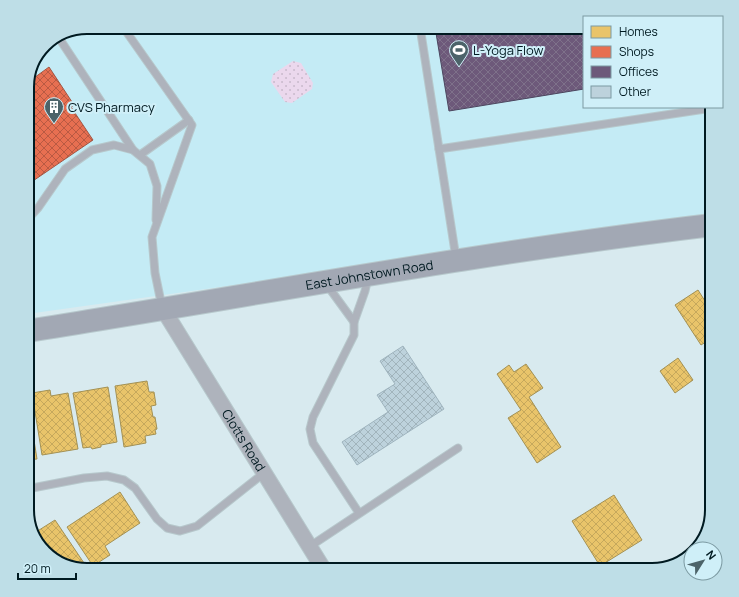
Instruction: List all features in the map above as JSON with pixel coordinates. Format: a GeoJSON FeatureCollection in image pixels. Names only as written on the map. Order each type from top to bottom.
{"type":"FeatureCollection","features":[{"type":"Feature","properties":{"kind":"highway","name":"East Johnstown Road"},"geometry":{"type":"LineString","coordinates":[[34,330],[610,237],[705,226]]}},
{"type":"Feature","properties":{"kind":"street","name":"Clotts Road"},"geometry":{"type":"LineString","coordinates":[[163,309],[320,563]]}},
{"type":"Feature","properties":{"kind":"lane"},"geometry":{"type":"LineString","coordinates":[[127,34],[192,125],[152,237],[155,273],[163,309]]}},
{"type":"Feature","properties":{"kind":"lane"},"geometry":{"type":"LineString","coordinates":[[421,34],[457,261]]}},
{"type":"Feature","properties":{"kind":"lane"},"geometry":{"type":"LineString","coordinates":[[60,42],[133,150],[150,164],[157,186],[156,226]]}},
{"type":"Feature","properties":{"kind":"lane"},"geometry":{"type":"LineString","coordinates":[[439,149],[705,109]]}},
{"type":"Feature","properties":{"kind":"lane"},"geometry":{"type":"LineString","coordinates":[[140,155],[189,120]]}},
{"type":"Feature","properties":{"kind":"lane"},"geometry":{"type":"LineString","coordinates":[[34,212],[66,169],[92,150],[114,145],[133,150]]}},
{"type":"Feature","properties":{"kind":"lane"},"geometry":{"type":"LineString","coordinates":[[359,513],[313,443],[310,429],[313,417],[354,335],[354,322],[369,275]]}},
{"type":"Feature","properties":{"kind":"lane"},"geometry":{"type":"LineString","coordinates":[[325,282],[354,322]]}},
{"type":"Feature","properties":{"kind":"lane"},"geometry":{"type":"LineString","coordinates":[[309,546],[458,448]]}},
{"type":"Feature","properties":{"kind":"lane"},"geometry":{"type":"LineString","coordinates":[[34,488],[84,478],[107,476],[124,480],[135,488],[158,519],[167,528],[180,531],[197,526],[264,473]]}},
{"type":"Feature","properties":{"kind":"shaded area"},"geometry":{"type":"Polygon","coordinates":[[[87,34],[583,34],[583,108],[705,108],[705,219],[34,313],[34,83],[36,73],[49,49],[67,38],[87,34]]]}},
{"type":"Feature","properties":{"kind":"shaded area"},"geometry":{"type":"Polygon","coordinates":[[[293,61],[301,63],[313,83],[312,89],[292,103],[285,102],[271,82],[273,74],[293,61]]]}},
{"type":"Feature","properties":{"kind":"building: Homes"},"geometry":{"type":"Polygon","coordinates":[[[698,290],[705,301],[705,342],[701,345],[675,305],[698,290]]]}},
{"type":"Feature","properties":{"kind":"building: Homes"},"geometry":{"type":"Polygon","coordinates":[[[678,358],[693,380],[675,393],[660,371],[678,358]]]}},
{"type":"Feature","properties":{"kind":"building: Homes"},"geometry":{"type":"Polygon","coordinates":[[[526,364],[543,388],[529,397],[561,447],[537,463],[508,418],[521,410],[497,374],[509,365],[514,372],[526,364]]]}},
{"type":"Feature","properties":{"kind":"building: Homes"},"geometry":{"type":"Polygon","coordinates":[[[147,381],[149,392],[154,392],[156,405],[151,406],[153,417],[155,417],[157,429],[155,430],[156,434],[145,436],[146,443],[124,447],[115,386],[147,381]]]}},
{"type":"Feature","properties":{"kind":"building: Homes"},"geometry":{"type":"Polygon","coordinates":[[[108,387],[117,442],[101,445],[101,447],[92,449],[91,447],[83,448],[73,393],[108,387]]]}},
{"type":"Feature","properties":{"kind":"building: Homes"},"geometry":{"type":"Polygon","coordinates":[[[50,390],[51,396],[68,393],[78,449],[42,455],[34,405],[34,393],[50,390]]]}},
{"type":"Feature","properties":{"kind":"building: Homes"},"geometry":{"type":"Polygon","coordinates":[[[34,440],[37,459],[34,459],[34,440]]]}},
{"type":"Feature","properties":{"kind":"building: Homes"},"geometry":{"type":"Polygon","coordinates":[[[120,492],[140,523],[105,546],[110,555],[98,563],[91,563],[67,527],[120,492]]]}},
{"type":"Feature","properties":{"kind":"building: Homes"},"geometry":{"type":"Polygon","coordinates":[[[614,495],[642,540],[605,563],[598,563],[572,521],[614,495]]]}},
{"type":"Feature","properties":{"kind":"building: Homes"},"geometry":{"type":"Polygon","coordinates":[[[55,520],[84,563],[60,556],[45,542],[38,531],[55,520]]]}},
{"type":"Feature","properties":{"kind":"building: Shops","name":"CVS Pharmacy"},"geometry":{"type":"Polygon","coordinates":[[[49,67],[74,105],[71,107],[93,140],[34,180],[34,83],[35,77],[49,67]]]}},
{"type":"Feature","properties":{"kind":"building: Offices"},"geometry":{"type":"Polygon","coordinates":[[[436,34],[583,34],[583,89],[449,111],[436,34]]]}},
{"type":"Feature","properties":{"kind":"building: Other"},"geometry":{"type":"Polygon","coordinates":[[[403,346],[444,409],[357,465],[342,442],[388,412],[377,395],[395,384],[380,361],[403,346]]]}},
{"type":"Feature","properties":{"kind":"place","name":"L-Yoga Flow"},"geometry":{"type":"Point","coordinates":[459,67]}},
{"type":"Feature","properties":{"kind":"place","name":"CVS Pharmacy"},"geometry":{"type":"Point","coordinates":[54,124]}}]}
